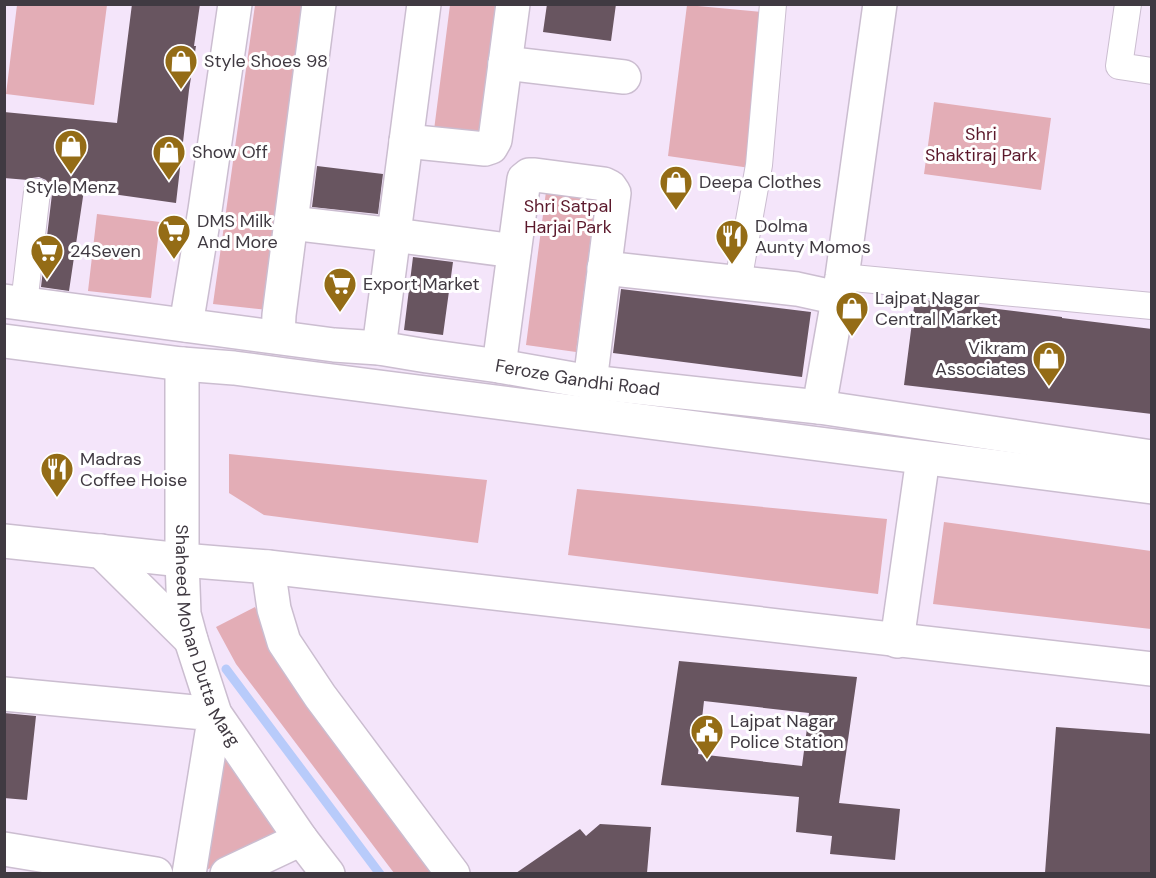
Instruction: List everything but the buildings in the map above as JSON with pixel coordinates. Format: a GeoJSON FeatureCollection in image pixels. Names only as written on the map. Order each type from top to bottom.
{"type":"FeatureCollection","features":[{"type":"Feature","properties":{"kind":"street"},"geometry":{"type":"LineString","coordinates":[[186,325],[235,4]]}},
{"type":"Feature","properties":{"kind":"street"},"geometry":{"type":"LineString","coordinates":[[278,337],[319,4]]}},
{"type":"Feature","properties":{"kind":"street"},"geometry":{"type":"LineString","coordinates":[[379,348],[424,4]]}},
{"type":"Feature","properties":{"kind":"street"},"geometry":{"type":"LineString","coordinates":[[406,141],[485,149],[491,147],[495,140],[513,4]]}},
{"type":"Feature","properties":{"kind":"street"},"geometry":{"type":"LineString","coordinates":[[738,282],[759,165],[774,4]]}},
{"type":"Feature","properties":{"kind":"street"},"geometry":{"type":"LineString","coordinates":[[819,407],[840,287],[880,4]]}},
{"type":"Feature","properties":{"kind":"street"},"geometry":{"type":"LineString","coordinates":[[1128,4],[1119,66],[1152,71]]}},
{"type":"Feature","properties":{"kind":"street"},"geometry":{"type":"LineString","coordinates":[[505,63],[624,77]]}},
{"type":"Feature","properties":{"kind":"street"},"geometry":{"type":"LineString","coordinates":[[499,366],[524,178],[535,176],[604,184],[614,192],[590,382]]}},
{"type":"Feature","properties":{"kind":"street"},"geometry":{"type":"LineString","coordinates":[[14,302],[37,192]]}},
{"type":"Feature","properties":{"kind":"street"},"geometry":{"type":"LineString","coordinates":[[291,223],[394,234],[514,251]]}},
{"type":"Feature","properties":{"kind":"street"},"geometry":{"type":"LineString","coordinates":[[604,267],[796,289],[840,287],[1152,306]]}},
{"type":"Feature","properties":{"kind":"street","name":"Feroze Gandhi Road"},"geometry":{"type":"LineString","coordinates":[[14,302],[334,345],[379,348],[590,382],[819,407],[1152,457]]}},
{"type":"Feature","properties":{"kind":"street","name":"Feroze Gandhi Road"},"geometry":{"type":"LineString","coordinates":[[4,341],[182,364],[265,372],[1152,487]]}},
{"type":"Feature","properties":{"kind":"street","name":"Shaheed Mohan Dutta Marg"},"geometry":{"type":"LineString","coordinates":[[182,364],[182,560],[184,614],[191,640],[215,714],[301,839],[328,873]]}},
{"type":"Feature","properties":{"kind":"street"},"geometry":{"type":"LineString","coordinates":[[897,641],[923,458]]}},
{"type":"Feature","properties":{"kind":"street"},"geometry":{"type":"LineString","coordinates":[[4,541],[268,567],[1152,669]]}},
{"type":"Feature","properties":{"kind":"street"},"geometry":{"type":"LineString","coordinates":[[101,551],[191,640]]}},
{"type":"Feature","properties":{"kind":"street"},"geometry":{"type":"LineString","coordinates":[[268,567],[274,609],[285,642],[320,696],[453,873]]}},
{"type":"Feature","properties":{"kind":"street"},"geometry":{"type":"LineString","coordinates":[[4,694],[215,714],[189,873]]}},
{"type":"Feature","properties":{"kind":"street"},"geometry":{"type":"LineString","coordinates":[[227,873],[301,839]]}},
{"type":"Feature","properties":{"kind":"street"},"geometry":{"type":"LineString","coordinates":[[4,849],[156,873]]}},
{"type":"Feature","properties":{"kind":"green space"},"geometry":{"type":"Polygon","coordinates":[[[17,5],[107,5],[94,105],[6,94],[17,5]]]}},
{"type":"Feature","properties":{"kind":"green space"},"geometry":{"type":"Polygon","coordinates":[[[255,5],[308,5],[268,310],[213,304],[255,5]]]}},
{"type":"Feature","properties":{"kind":"green space"},"geometry":{"type":"Polygon","coordinates":[[[450,5],[529,5],[509,138],[434,130],[450,5]]]}},
{"type":"Feature","properties":{"kind":"green space"},"geometry":{"type":"Polygon","coordinates":[[[687,5],[762,12],[750,168],[668,156],[687,5]]]}},
{"type":"Feature","properties":{"kind":"green space","name":"Shri Shaktiraj Park"},"geometry":{"type":"Polygon","coordinates":[[[934,102],[1051,118],[1041,190],[924,174],[934,102]]]}},
{"type":"Feature","properties":{"kind":"green space","name":"Shri Satpal Harjai Park"},"geometry":{"type":"Polygon","coordinates":[[[547,184],[597,190],[576,352],[526,345],[547,184]]]}},
{"type":"Feature","properties":{"kind":"green space"},"geometry":{"type":"Polygon","coordinates":[[[97,214],[160,222],[151,298],[88,291],[97,214]]]}},
{"type":"Feature","properties":{"kind":"green space"},"geometry":{"type":"Polygon","coordinates":[[[229,454],[487,480],[478,543],[264,515],[229,493],[229,454]]]}},
{"type":"Feature","properties":{"kind":"green space"},"geometry":{"type":"Polygon","coordinates":[[[577,489],[887,519],[878,594],[568,555],[577,489]]]}},
{"type":"Feature","properties":{"kind":"green space"},"geometry":{"type":"Polygon","coordinates":[[[944,522],[1151,551],[1151,629],[933,604],[944,522]]]}},
{"type":"Feature","properties":{"kind":"green space"},"geometry":{"type":"Polygon","coordinates":[[[255,607],[273,644],[443,873],[394,873],[236,664],[216,627],[255,607]]]}},
{"type":"Feature","properties":{"kind":"green space"},"geometry":{"type":"Polygon","coordinates":[[[227,748],[292,825],[201,873],[227,748]]]}},
{"type":"Feature","properties":{"kind":"waterway"},"geometry":{"type":"LineString","coordinates":[[226,669],[380,874]]}},
{"type":"Feature","properties":{"kind":"place","name":"Style Shoes 98"},"geometry":{"type":"Point","coordinates":[181,90]}},
{"type":"Feature","properties":{"kind":"place","name":"Style Menz"},"geometry":{"type":"Point","coordinates":[71,175]}},
{"type":"Feature","properties":{"kind":"place","name":"Show Off"},"geometry":{"type":"Point","coordinates":[169,181]}},
{"type":"Feature","properties":{"kind":"place","name":"Deepa Clothes"},"geometry":{"type":"Point","coordinates":[676,211]}},
{"type":"Feature","properties":{"kind":"place","name":"DMS Milk And More"},"geometry":{"type":"Point","coordinates":[174,260]}},
{"type":"Feature","properties":{"kind":"place","name":"Dolma Aunty Momos"},"geometry":{"type":"Point","coordinates":[732,265]}},
{"type":"Feature","properties":{"kind":"place","name":"24Seven"},"geometry":{"type":"Point","coordinates":[47,280]}},
{"type":"Feature","properties":{"kind":"place","name":"Export Market"},"geometry":{"type":"Point","coordinates":[340,313]}},
{"type":"Feature","properties":{"kind":"place","name":"Lajpat Nagar Central Market"},"geometry":{"type":"Point","coordinates":[852,337]}},
{"type":"Feature","properties":{"kind":"place","name":"Vikram Associates"},"geometry":{"type":"Point","coordinates":[1049,387]}},
{"type":"Feature","properties":{"kind":"place","name":"Madras Coffee Hoise"},"geometry":{"type":"Point","coordinates":[57,498]}},
{"type":"Feature","properties":{"kind":"place","name":"Lajpat Nagar Police Station"},"geometry":{"type":"Point","coordinates":[707,760]}}]}
